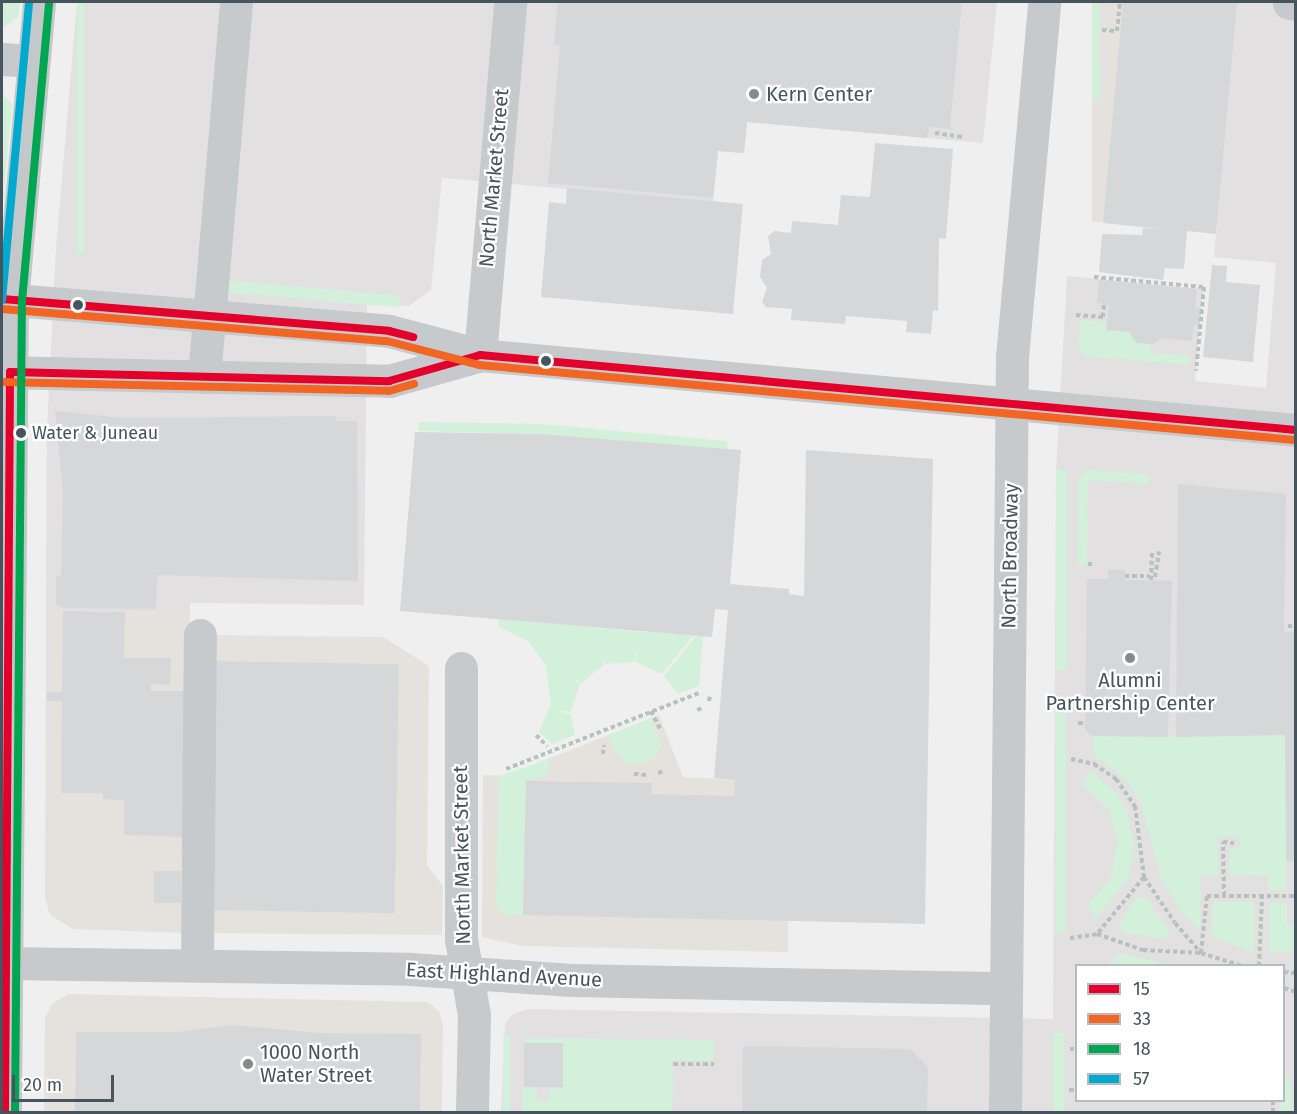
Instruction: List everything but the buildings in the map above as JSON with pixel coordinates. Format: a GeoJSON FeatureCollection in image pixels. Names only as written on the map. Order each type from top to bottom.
{"type":"FeatureCollection","features":[{"type":"Feature","properties":{"kind":"main road"},"geometry":{"type":"LineString","coordinates":[[4,1113],[7,299],[17,60],[39,2]]}},
{"type":"Feature","properties":{"kind":"street"},"geometry":{"type":"LineString","coordinates":[[204,376],[236,2]]}},
{"type":"Feature","properties":{"kind":"street","name":"North Market Street"},"geometry":{"type":"LineString","coordinates":[[480,356],[510,2]]}},
{"type":"Feature","properties":{"kind":"street","name":"North Broadway"},"geometry":{"type":"LineString","coordinates":[[1005,1113],[1012,403],[1044,2]]}},
{"type":"Feature","properties":{"kind":"street"},"geometry":{"type":"LineString","coordinates":[[7,299],[389,331],[480,356],[1296,430]]}},
{"type":"Feature","properties":{"kind":"street"},"geometry":{"type":"LineString","coordinates":[[6,372],[389,381],[480,356]]}},
{"type":"Feature","properties":{"kind":"street"},"geometry":{"type":"LineString","coordinates":[[197,966],[200,635]]}},
{"type":"Feature","properties":{"kind":"street","name":"North Market Street"},"geometry":{"type":"LineString","coordinates":[[461,668],[461,931],[474,1015],[472,1113]]}},
{"type":"Feature","properties":{"kind":"street","name":"East Highland Avenue"},"geometry":{"type":"LineString","coordinates":[[3,963],[467,972],[572,980],[1006,988]]}},
{"type":"Feature","properties":{"kind":"path"},"geometry":{"type":"LineString","coordinates":[[1102,30],[1117,31],[1120,2]]}},
{"type":"Feature","properties":{"kind":"path"},"geometry":{"type":"LineString","coordinates":[[935,134],[965,137]]}},
{"type":"Feature","properties":{"kind":"path"},"geometry":{"type":"LineString","coordinates":[[1101,278],[1102,272]]}},
{"type":"Feature","properties":{"kind":"path"},"geometry":{"type":"LineString","coordinates":[[1094,277],[1204,287],[1196,371]]}},
{"type":"Feature","properties":{"kind":"path"},"geometry":{"type":"LineString","coordinates":[[1076,315],[1103,317],[1104,304]]}},
{"type":"Feature","properties":{"kind":"path"},"geometry":{"type":"LineString","coordinates":[[1152,551],[1152,578]]}},
{"type":"Feature","properties":{"kind":"path"},"geometry":{"type":"LineString","coordinates":[[1152,578],[1159,551]]}},
{"type":"Feature","properties":{"kind":"path"},"geometry":{"type":"LineString","coordinates":[[1125,576],[1152,578]]}},
{"type":"Feature","properties":{"kind":"path"},"geometry":{"type":"LineString","coordinates":[[1290,624],[1290,632]]}},
{"type":"Feature","properties":{"kind":"path"},"geometry":{"type":"LineString","coordinates":[[506,769],[699,693]]}},
{"type":"Feature","properties":{"kind":"path"},"geometry":{"type":"LineString","coordinates":[[697,710],[702,708]]}},
{"type":"Feature","properties":{"kind":"path"},"geometry":{"type":"LineString","coordinates":[[651,711],[660,731]]}},
{"type":"Feature","properties":{"kind":"path"},"geometry":{"type":"LineString","coordinates":[[536,735],[548,746]]}},
{"type":"Feature","properties":{"kind":"path"},"geometry":{"type":"LineString","coordinates":[[603,754],[604,745]]}},
{"type":"Feature","properties":{"kind":"path"},"geometry":{"type":"LineString","coordinates":[[1071,759],[1094,764],[1116,779],[1135,806],[1144,877],[1201,953]]}},
{"type":"Feature","properties":{"kind":"path"},"geometry":{"type":"LineString","coordinates":[[658,773],[664,771]]}},
{"type":"Feature","properties":{"kind":"path"},"geometry":{"type":"LineString","coordinates":[[634,774],[647,774]]}},
{"type":"Feature","properties":{"kind":"path"},"geometry":{"type":"LineString","coordinates":[[1224,896],[1224,842],[1234,843]]}},
{"type":"Feature","properties":{"kind":"path"},"geometry":{"type":"LineString","coordinates":[[1097,934],[1144,877]]}},
{"type":"Feature","properties":{"kind":"path"},"geometry":{"type":"LineString","coordinates":[[1201,953],[1207,896],[1296,896]]}},
{"type":"Feature","properties":{"kind":"path"},"geometry":{"type":"LineString","coordinates":[[1259,964],[1262,896]]}},
{"type":"Feature","properties":{"kind":"path"},"geometry":{"type":"LineString","coordinates":[[1070,938],[1097,934],[1143,950],[1201,953],[1236,964]]}},
{"type":"Feature","properties":{"kind":"path"},"geometry":{"type":"LineString","coordinates":[[1070,1049],[1075,1049]]}},
{"type":"Feature","properties":{"kind":"path"},"geometry":{"type":"LineString","coordinates":[[673,1064],[714,1064]]}},
{"type":"Feature","properties":{"kind":"path"},"geometry":{"type":"LineString","coordinates":[[1069,1090],[1075,1090]]}},
{"type":"Feature","properties":{"kind":"shaded area"},"geometry":{"type":"Polygon","coordinates":[[[77,2],[997,2],[983,143],[747,122],[744,153],[718,151],[713,202],[442,178],[431,290],[409,306],[367,304],[364,605],[190,603],[190,613],[46,611],[47,429],[56,248],[77,2]]]}},
{"type":"Feature","properties":{"kind":"shaded area"},"geometry":{"type":"Polygon","coordinates":[[[1092,2],[1237,2],[1237,222],[1092,222],[1092,2]]]}},
{"type":"Feature","properties":{"kind":"shaded area"},"geometry":{"type":"Polygon","coordinates":[[[1237,2],[1295,2],[1295,1112],[501,1112],[505,1024],[513,1014],[529,1009],[1053,1019],[1056,471],[1067,276],[1203,289],[1195,381],[1266,388],[1276,263],[1214,257],[1237,2]]]}},
{"type":"Feature","properties":{"kind":"shaded area"},"geometry":{"type":"Polygon","coordinates":[[[46,611],[190,613],[184,933],[73,929],[50,915],[45,898],[46,611]]]}},
{"type":"Feature","properties":{"kind":"shaded area"},"geometry":{"type":"Polygon","coordinates":[[[213,635],[383,637],[429,666],[427,865],[443,886],[442,935],[210,933],[213,635]]]}},
{"type":"Feature","properties":{"kind":"shaded area"},"geometry":{"type":"Polygon","coordinates":[[[659,715],[683,777],[735,780],[788,921],[788,952],[522,946],[482,937],[483,775],[505,776],[659,715]]]}},
{"type":"Feature","properties":{"kind":"shaded area","name":"1000 North Water Street"},"geometry":{"type":"Polygon","coordinates":[[[68,994],[427,1002],[439,1011],[443,1025],[442,1112],[44,1112],[45,1017],[52,1004],[68,994]]]}},
{"type":"Feature","properties":{"kind":"green space"},"geometry":{"type":"Polygon","coordinates":[[[2,2],[20,2],[18,17],[4,27],[2,2]]]}},
{"type":"Feature","properties":{"kind":"green space"},"geometry":{"type":"Polygon","coordinates":[[[77,2],[84,2],[84,253],[77,253],[77,2]]]}},
{"type":"Feature","properties":{"kind":"green space"},"geometry":{"type":"Polygon","coordinates":[[[1092,2],[1100,2],[1100,99],[1092,99],[1092,2]]]}},
{"type":"Feature","properties":{"kind":"green space"},"geometry":{"type":"Polygon","coordinates":[[[2,94],[12,103],[2,215],[2,94]]]}},
{"type":"Feature","properties":{"kind":"green space"},"geometry":{"type":"Polygon","coordinates":[[[223,280],[400,296],[399,307],[222,292],[223,280]]]}},
{"type":"Feature","properties":{"kind":"green space"},"geometry":{"type":"Polygon","coordinates":[[[1080,320],[1107,322],[1106,330],[1129,332],[1137,343],[1151,344],[1150,353],[1190,356],[1189,365],[1085,356],[1078,347],[1080,320]]]}},
{"type":"Feature","properties":{"kind":"green space"},"geometry":{"type":"Polygon","coordinates":[[[419,422],[542,424],[728,441],[727,449],[542,434],[418,431],[419,422]]]}},
{"type":"Feature","properties":{"kind":"green space"},"geometry":{"type":"Polygon","coordinates":[[[1056,470],[1067,470],[1067,670],[1056,670],[1056,470]]]}},
{"type":"Feature","properties":{"kind":"green space"},"geometry":{"type":"Polygon","coordinates":[[[1088,470],[1149,475],[1148,484],[1088,480],[1087,565],[1077,565],[1079,478],[1088,470]]]}},
{"type":"Feature","properties":{"kind":"green space"},"geometry":{"type":"Polygon","coordinates":[[[499,619],[694,635],[662,674],[636,662],[639,638],[635,662],[605,664],[597,647],[604,665],[581,683],[570,676],[580,684],[571,712],[557,711],[571,714],[575,735],[552,744],[539,732],[551,704],[546,666],[529,642],[498,626],[499,619]]]}},
{"type":"Feature","properties":{"kind":"green space"},"geometry":{"type":"Polygon","coordinates":[[[696,636],[703,636],[699,686],[678,694],[664,676],[696,636]]]}},
{"type":"Feature","properties":{"kind":"green space"},"geometry":{"type":"Polygon","coordinates":[[[1055,697],[1066,697],[1066,933],[1055,933],[1055,697]]]}},
{"type":"Feature","properties":{"kind":"green space"},"geometry":{"type":"Polygon","coordinates":[[[651,719],[661,744],[658,753],[647,763],[629,764],[616,752],[608,735],[651,719]]]}},
{"type":"Feature","properties":{"kind":"green space"},"geometry":{"type":"Polygon","coordinates":[[[1285,735],[1287,890],[1268,890],[1268,876],[1229,875],[1229,848],[1240,848],[1240,837],[1218,836],[1218,875],[1201,876],[1200,930],[1181,912],[1162,880],[1140,802],[1128,782],[1093,754],[1093,736],[1285,735]]]}},
{"type":"Feature","properties":{"kind":"green space"},"geometry":{"type":"Polygon","coordinates":[[[549,759],[548,775],[526,781],[523,915],[505,916],[496,905],[499,776],[549,759]]]}},
{"type":"Feature","properties":{"kind":"green space"},"geometry":{"type":"Polygon","coordinates":[[[1090,770],[1116,793],[1127,810],[1134,846],[1128,880],[1095,919],[1087,904],[1111,879],[1118,840],[1109,810],[1082,784],[1090,770]]]}},
{"type":"Feature","properties":{"kind":"green space"},"geometry":{"type":"Polygon","coordinates":[[[1146,897],[1169,930],[1166,939],[1126,933],[1118,927],[1135,899],[1146,897]]]}},
{"type":"Feature","properties":{"kind":"green space"},"geometry":{"type":"Polygon","coordinates":[[[1213,902],[1254,902],[1254,952],[1211,936],[1213,902]]]}},
{"type":"Feature","properties":{"kind":"green space"},"geometry":{"type":"Polygon","coordinates":[[[1269,903],[1287,903],[1287,925],[1295,926],[1295,952],[1269,953],[1269,903]]]}},
{"type":"Feature","properties":{"kind":"green space"},"geometry":{"type":"Polygon","coordinates":[[[1118,953],[1166,964],[1109,964],[1118,953]]]}},
{"type":"Feature","properties":{"kind":"green space"},"geometry":{"type":"Polygon","coordinates":[[[1053,1033],[1064,1033],[1064,1112],[1053,1112],[1053,1033]]]}},
{"type":"Feature","properties":{"kind":"green space"},"geometry":{"type":"Polygon","coordinates":[[[503,1035],[510,1035],[510,1112],[503,1112],[503,1035]]]}},
{"type":"Feature","properties":{"kind":"green space"},"geometry":{"type":"Polygon","coordinates":[[[524,1038],[714,1040],[714,1060],[673,1060],[672,1112],[523,1112],[523,1087],[537,1088],[537,1101],[549,1101],[549,1088],[563,1088],[563,1044],[524,1043],[524,1038]]]}},
{"type":"Feature","properties":{"kind":"green space"},"geometry":{"type":"Polygon","coordinates":[[[1285,1071],[1291,1084],[1291,1112],[1279,1112],[1280,1102],[1285,1102],[1285,1071]]]}},
{"type":"Feature","properties":{"kind":"transit line","name":"57"},"geometry":{"type":"LineString","coordinates":[[2,300],[29,2]]}},
{"type":"Feature","properties":{"kind":"transit line","name":"18"},"geometry":{"type":"LineString","coordinates":[[15,1112],[22,301],[49,3]]}},
{"type":"Feature","properties":{"kind":"transit line","name":"15"},"geometry":{"type":"LineString","coordinates":[[2,299],[389,331],[413,337]]}},
{"type":"Feature","properties":{"kind":"transit line","name":"33"},"geometry":{"type":"LineString","coordinates":[[2,309],[387,341],[479,365],[1295,440]]}},
{"type":"Feature","properties":{"kind":"transit line","name":"15"},"geometry":{"type":"LineString","coordinates":[[5,1112],[10,372],[389,381],[480,355],[1296,430]]}},
{"type":"Feature","properties":{"kind":"transit line","name":"33"},"geometry":{"type":"LineString","coordinates":[[2,382],[389,391],[414,384]]}},
{"type":"Feature","properties":{"kind":"place","name":"Kern Center"},"geometry":{"type":"Point","coordinates":[754,94]}},
{"type":"Feature","properties":{"kind":"place","name":"Water & Juneau"},"geometry":{"type":"Point","coordinates":[21,433]}},
{"type":"Feature","properties":{"kind":"place","name":"Alumni Partnership Center"},"geometry":{"type":"Point","coordinates":[1130,658]}},
{"type":"Feature","properties":{"kind":"place","name":"1000 North Water Street"},"geometry":{"type":"Point","coordinates":[248,1064]}}]}
